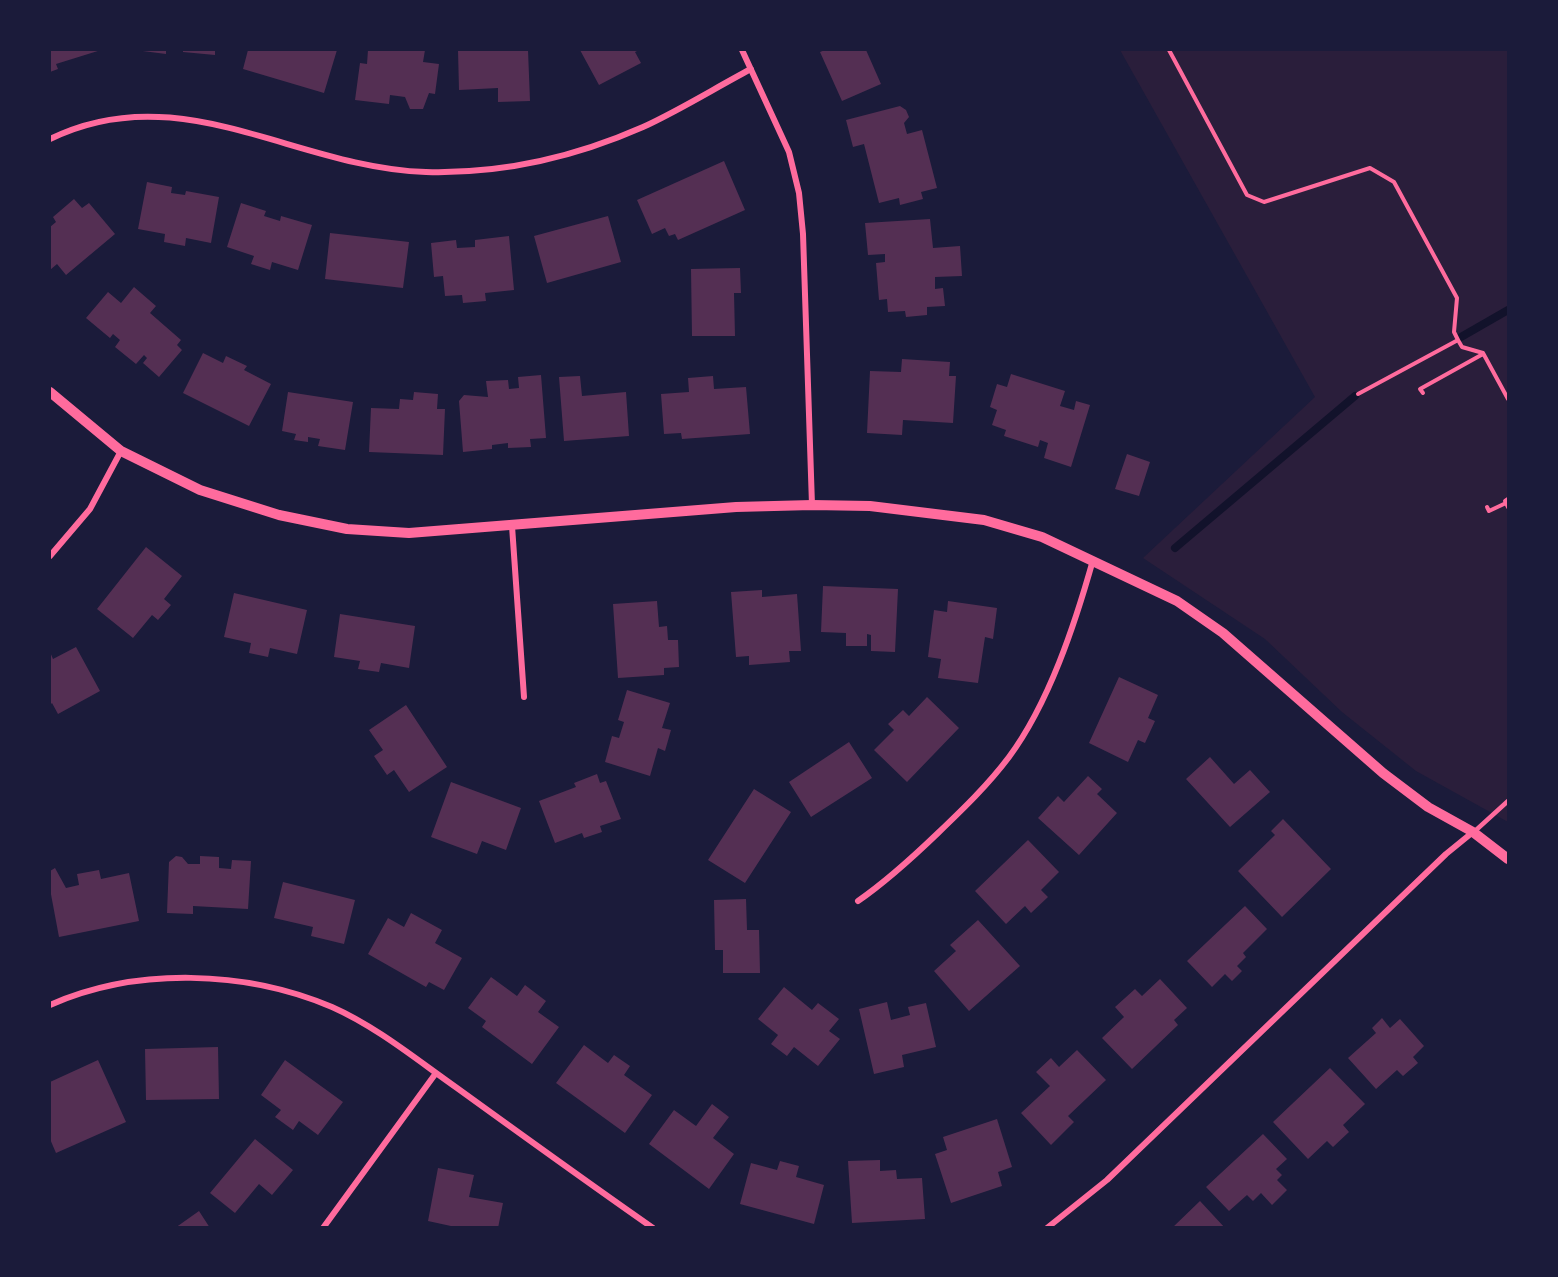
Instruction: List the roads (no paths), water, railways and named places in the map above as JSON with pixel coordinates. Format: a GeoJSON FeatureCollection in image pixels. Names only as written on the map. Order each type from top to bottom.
{"type":"FeatureCollection","features":[{"type":"Feature","properties":{"kind":"street"},"geometry":{"type":"LineString","coordinates":[[742,50],[789,152],[799,193],[803,234],[812,505]]}},
{"type":"Feature","properties":{"kind":"street"},"geometry":{"type":"LineString","coordinates":[[50,139],[106,119],[152,115],[211,123],[377,167],[426,172],[492,169],[552,159],[605,142],[644,126],[751,69]]}},
{"type":"Feature","properties":{"kind":"street"},"geometry":{"type":"LineString","coordinates":[[50,392],[121,451],[200,490],[279,515],[347,529],[409,533],[736,507],[812,505],[870,506],[984,520],[1042,537],[1177,601],[1223,633],[1383,774],[1428,807],[1473,832],[1509,859]]}},
{"type":"Feature","properties":{"kind":"street"},"geometry":{"type":"LineString","coordinates":[[50,556],[90,509],[121,451]]}},
{"type":"Feature","properties":{"kind":"street"},"geometry":{"type":"LineString","coordinates":[[512,526],[524,697]]}},
{"type":"Feature","properties":{"kind":"street"},"geometry":{"type":"LineString","coordinates":[[858,901],[890,879],[979,794],[1011,755],[1041,701],[1057,665],[1079,612],[1093,560]]}},
{"type":"Feature","properties":{"kind":"street"},"geometry":{"type":"LineString","coordinates":[[1047,1227],[1107,1180],[1446,854],[1473,832]]}},
{"type":"Feature","properties":{"kind":"street"},"geometry":{"type":"LineString","coordinates":[[50,1005],[111,986],[147,981],[227,980],[276,988],[332,1007],[368,1026],[653,1227]]}},
{"type":"Feature","properties":{"kind":"street"},"geometry":{"type":"LineString","coordinates":[[323,1227],[436,1073]]}},
{"type":"Feature","properties":{"kind":"lane"},"geometry":{"type":"LineString","coordinates":[[1473,832],[1509,801]]}},
{"type":"Feature","properties":{"kind":"waterway"},"geometry":{"type":"LineString","coordinates":[[1461,337],[1508,310]]}},
{"type":"Feature","properties":{"kind":"waterway"},"geometry":{"type":"LineString","coordinates":[[1175,548],[1355,396]]}}]}
